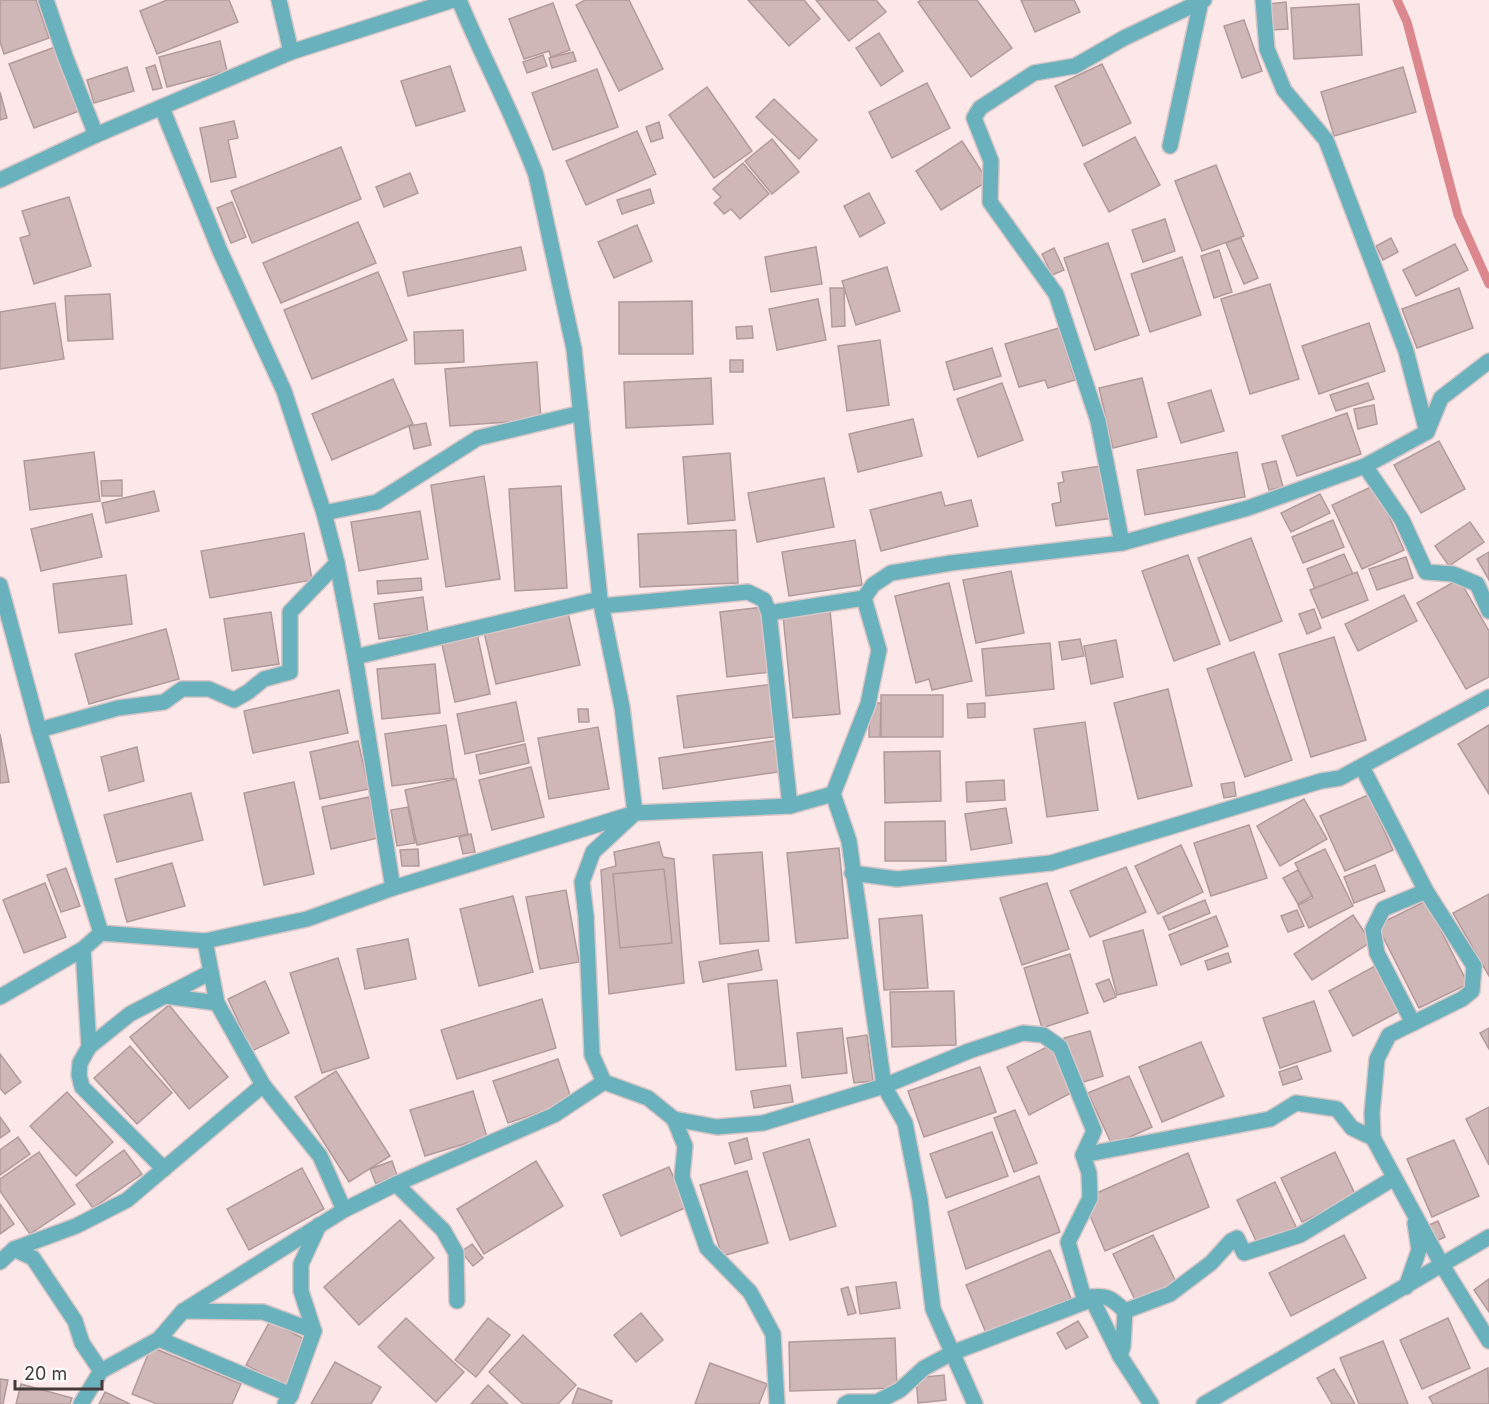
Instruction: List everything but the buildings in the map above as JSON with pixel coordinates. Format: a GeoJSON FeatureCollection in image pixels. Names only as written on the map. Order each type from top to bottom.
{"type":"FeatureCollection","features":[{"type":"Feature","properties":{"kind":"street"},"geometry":{"type":"LineString","coordinates":[[46,0],[96,135]]}},
{"type":"Feature","properties":{"kind":"street"},"geometry":{"type":"LineString","coordinates":[[279,0],[291,52]]}},
{"type":"Feature","properties":{"kind":"street"},"geometry":{"type":"LineString","coordinates":[[459,0],[536,175],[574,349],[601,602],[622,707],[635,813]]}},
{"type":"Feature","properties":{"kind":"street"},"geometry":{"type":"LineString","coordinates":[[1170,146],[1202,0]]}},
{"type":"Feature","properties":{"kind":"street"},"geometry":{"type":"LineString","coordinates":[[1122,543],[1098,421],[1056,294],[990,202],[992,161],[974,118],[980,108],[1034,73],[1075,66],[1124,38],[1202,0]]}},
{"type":"Feature","properties":{"kind":"street"},"geometry":{"type":"LineString","coordinates":[[1263,0],[1267,49],[1284,90],[1326,140],[1406,351],[1427,432]]}},
{"type":"Feature","properties":{"kind":"street"},"geometry":{"type":"LineString","coordinates":[[0,180],[96,135],[291,52],[442,2]]}},
{"type":"Feature","properties":{"kind":"street"},"geometry":{"type":"LineString","coordinates":[[162,108],[220,251],[284,391],[324,513],[338,562],[393,888]]}},
{"type":"Feature","properties":{"kind":"street"},"geometry":{"type":"LineString","coordinates":[[769,613],[864,598],[873,585],[891,573],[951,562],[1122,543],[1248,508],[1365,466],[1427,432],[1441,398],[1489,361]]}},
{"type":"Feature","properties":{"kind":"street"},"geometry":{"type":"LineString","coordinates":[[324,513],[377,502],[478,438],[581,413]]}},
{"type":"Feature","properties":{"kind":"street"},"geometry":{"type":"LineString","coordinates":[[1365,466],[1402,520],[1425,572],[1453,574],[1477,584],[1489,611]]}},
{"type":"Feature","properties":{"kind":"street"},"geometry":{"type":"LineString","coordinates":[[39,730],[117,708],[164,702],[182,690],[209,688],[234,700],[264,679],[290,672],[290,612],[338,562]]}},
{"type":"Feature","properties":{"kind":"street"},"geometry":{"type":"LineString","coordinates":[[0,585],[39,730],[101,933]]}},
{"type":"Feature","properties":{"kind":"street"},"geometry":{"type":"LineString","coordinates":[[355,657],[601,602],[748,592],[764,600],[769,613],[790,806]]}},
{"type":"Feature","properties":{"kind":"street"},"geometry":{"type":"LineString","coordinates":[[864,598],[879,650],[868,704],[833,794],[849,840],[884,1086],[904,1123],[920,1200],[933,1310],[975,1404]]}},
{"type":"Feature","properties":{"kind":"street"},"geometry":{"type":"LineString","coordinates":[[852,873],[897,879],[1051,863],[1321,781],[1340,778],[1489,697]]}},
{"type":"Feature","properties":{"kind":"street"},"geometry":{"type":"LineString","coordinates":[[1362,767],[1425,891],[1474,966],[1472,991],[1462,999],[1389,1035],[1377,1059],[1372,1113],[1373,1138],[1442,1265],[1489,1341]]}},
{"type":"Feature","properties":{"kind":"street"},"geometry":{"type":"LineString","coordinates":[[0,997],[83,949],[101,933],[205,941],[307,919],[393,888],[635,813],[790,806],[833,794]]}},
{"type":"Feature","properties":{"kind":"street"},"geometry":{"type":"LineString","coordinates":[[635,813],[593,852],[582,882],[586,916],[592,1055],[604,1082],[648,1098],[674,1119],[717,1127],[763,1123],[884,1086],[969,1051],[1023,1033],[1043,1035],[1060,1047],[1094,1131],[1083,1155],[1089,1173],[1090,1198],[1068,1242],[1088,1300],[1151,1404]]}},
{"type":"Feature","properties":{"kind":"street"},"geometry":{"type":"LineString","coordinates":[[1413,1023],[1377,952],[1373,930],[1383,909],[1425,891]]}},
{"type":"Feature","properties":{"kind":"street"},"geometry":{"type":"LineString","coordinates":[[205,941],[217,1003],[263,1085],[320,1156],[344,1210]]}},
{"type":"Feature","properties":{"kind":"street"},"geometry":{"type":"LineString","coordinates":[[83,949],[89,1047]]}},
{"type":"Feature","properties":{"kind":"street"},"geometry":{"type":"LineString","coordinates":[[164,1168],[82,1087],[79,1075],[80,1063],[89,1047],[130,1014],[211,972]]}},
{"type":"Feature","properties":{"kind":"street"},"geometry":{"type":"LineString","coordinates":[[165,996],[217,1003]]}},
{"type":"Feature","properties":{"kind":"street"},"geometry":{"type":"LineString","coordinates":[[81,1404],[101,1371],[159,1339],[183,1311],[319,1225],[396,1184],[554,1115],[604,1082]]}},
{"type":"Feature","properties":{"kind":"street"},"geometry":{"type":"LineString","coordinates":[[0,1263],[14,1249],[76,1226],[127,1200],[263,1085]]}},
{"type":"Feature","properties":{"kind":"street"},"geometry":{"type":"LineString","coordinates":[[1083,1155],[1270,1119],[1296,1103],[1337,1109],[1352,1128],[1373,1138]]}},
{"type":"Feature","properties":{"kind":"street"},"geometry":{"type":"LineString","coordinates":[[674,1119],[685,1146],[682,1177],[707,1248],[750,1292],[773,1334],[777,1404]]}},
{"type":"Feature","properties":{"kind":"street"},"geometry":{"type":"LineString","coordinates":[[1125,1311],[1170,1294],[1211,1263],[1231,1241],[1237,1238],[1245,1253],[1281,1243],[1300,1235],[1394,1178]]}},
{"type":"Feature","properties":{"kind":"street"},"geometry":{"type":"LineString","coordinates":[[396,1184],[443,1230],[456,1253],[458,1301]]}},
{"type":"Feature","properties":{"kind":"street"},"geometry":{"type":"LineString","coordinates":[[1406,1287],[1419,1250],[1413,1214]]}},
{"type":"Feature","properties":{"kind":"street"},"geometry":{"type":"LineString","coordinates":[[159,1339],[288,1400],[314,1331],[301,1291],[301,1264],[319,1225]]}},
{"type":"Feature","properties":{"kind":"street"},"geometry":{"type":"LineString","coordinates":[[1204,1404],[1489,1237]]}},
{"type":"Feature","properties":{"kind":"street"},"geometry":{"type":"LineString","coordinates":[[14,1249],[33,1258],[75,1320],[82,1343],[101,1371]]}},
{"type":"Feature","properties":{"kind":"street"},"geometry":{"type":"LineString","coordinates":[[848,1403],[877,1402],[900,1390],[924,1368],[952,1353],[1103,1296],[1113,1300],[1125,1311],[1124,1347],[1120,1356]]}},
{"type":"Feature","properties":{"kind":"street"},"geometry":{"type":"LineString","coordinates":[[183,1311],[264,1312],[314,1331]]}},
{"type":"Feature","properties":{"kind":"waterway"},"geometry":{"type":"LineString","coordinates":[[1397,0],[1407,22],[1458,215],[1489,284]]}}]}
